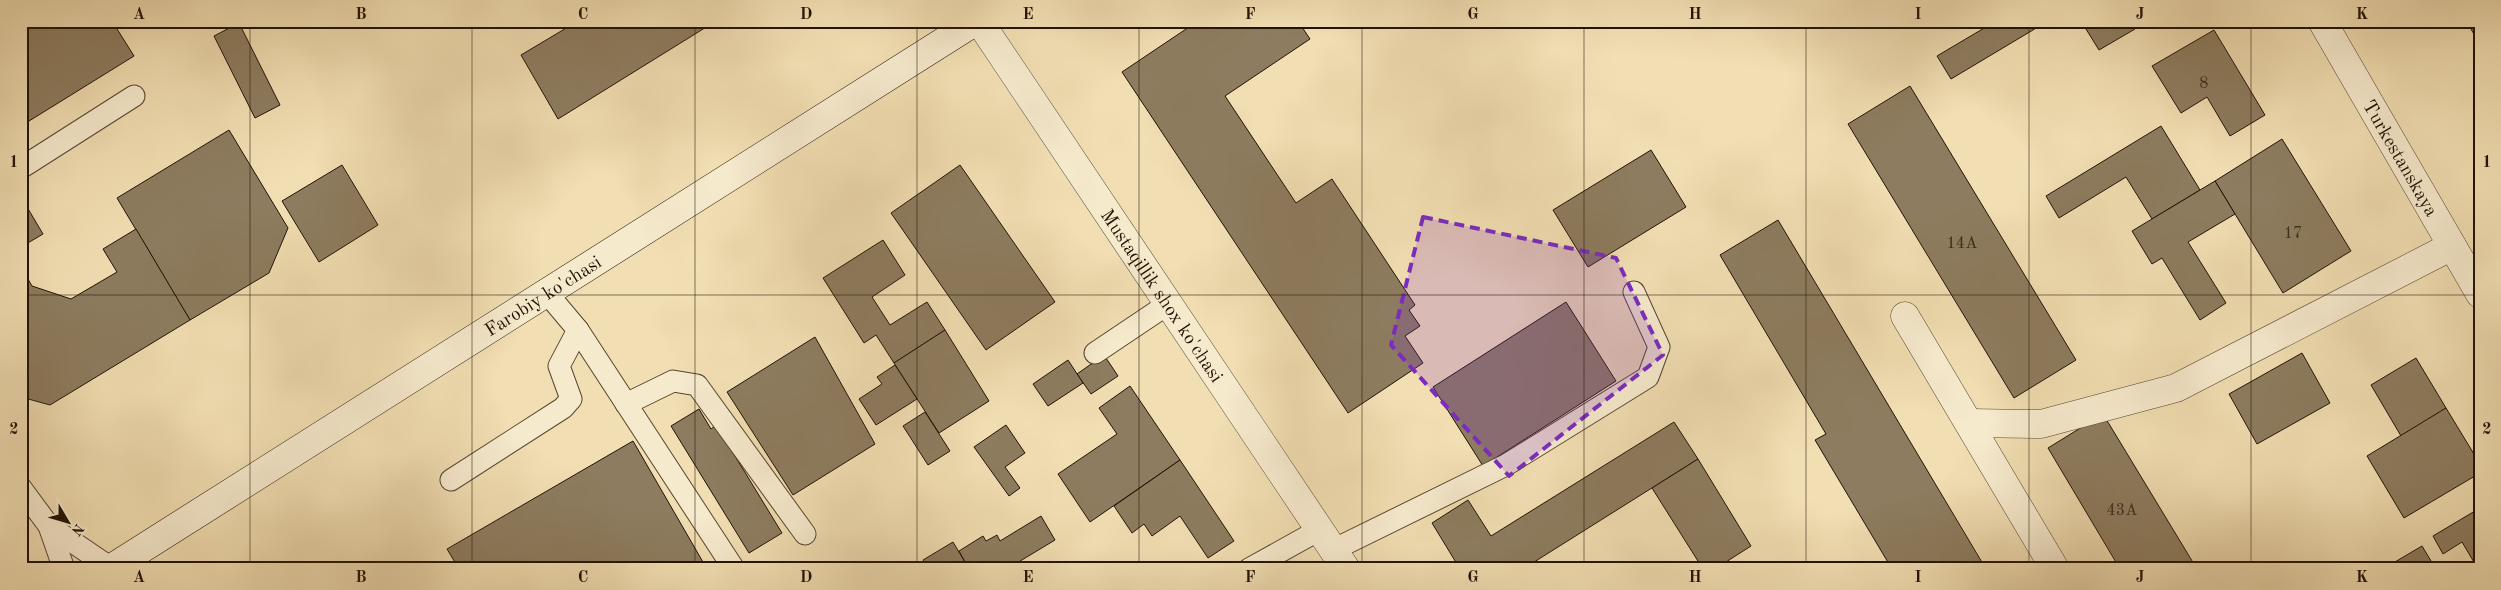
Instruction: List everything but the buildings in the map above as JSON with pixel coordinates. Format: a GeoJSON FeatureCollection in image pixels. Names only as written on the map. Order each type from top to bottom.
{"type":"FeatureCollection","features":[{"type":"Feature","properties":{"kind":"street","name":"Farobiy ko'chasi"},"geometry":{"type":"LineString","coordinates":[[111,569],[546,292],[978,21]]}},
{"type":"Feature","properties":{"kind":"street","name":"Mustaqillik shox ko'chasi"},"geometry":{"type":"LineString","coordinates":[[978,21],[1333,550]]}},
{"type":"Feature","properties":{"kind":"street","name":"Turkestanskaya"},"geometry":{"type":"LineString","coordinates":[[2322,21],[2480,294]]}},
{"type":"Feature","properties":{"kind":"street"},"geometry":{"type":"LineString","coordinates":[[1968,423],[2041,424],[2176,388],[2452,246]]}},
{"type":"Feature","properties":{"kind":"street"},"geometry":{"type":"LineString","coordinates":[[1905,316],[2055,569]]}},
{"type":"Feature","properties":{"kind":"lane"},"geometry":{"type":"LineString","coordinates":[[21,168],[134,96]]}},
{"type":"Feature","properties":{"kind":"lane"},"geometry":{"type":"LineString","coordinates":[[546,292],[578,330],[734,569]]}},
{"type":"Feature","properties":{"kind":"lane"},"geometry":{"type":"LineString","coordinates":[[1249,569],[1333,550],[1506,465],[1648,377],[1659,347],[1634,292]]}},
{"type":"Feature","properties":{"kind":"lane"},"geometry":{"type":"LineString","coordinates":[[1096,353],[1168,304]]}},
{"type":"Feature","properties":{"kind":"lane"},"geometry":{"type":"LineString","coordinates":[[451,480],[563,408],[571,398],[559,366],[578,330]]}},
{"type":"Feature","properties":{"kind":"lane"},"geometry":{"type":"LineString","coordinates":[[626,404],[673,381],[685,381],[697,385],[805,534]]}},
{"type":"Feature","properties":{"kind":"lane"},"geometry":{"type":"LineString","coordinates":[[21,488],[49,526],[64,569]]}},
{"type":"Feature","properties":{"kind":"lane"},"geometry":{"type":"LineString","coordinates":[[49,526],[111,569]]}},
{"type":"Feature","properties":{"kind":"highlighted area"},"geometry":{"type":"Polygon","coordinates":[[[1423,217],[1616,258],[1663,355],[1509,476],[1391,345],[1423,217]]]}}]}
